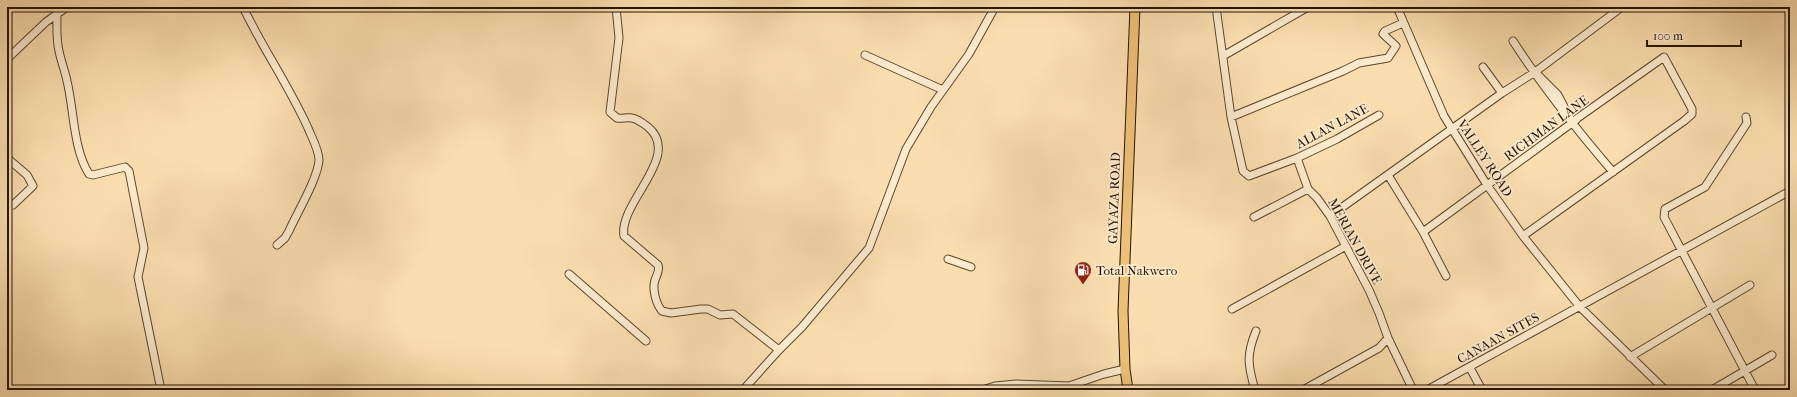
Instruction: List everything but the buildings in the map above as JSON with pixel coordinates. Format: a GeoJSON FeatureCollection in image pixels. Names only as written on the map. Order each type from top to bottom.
{"type":"FeatureCollection","features":[{"type":"Feature","properties":{"kind":"main road","name":"GAYAZA ROAD"},"geometry":{"type":"LineString","coordinates":[[1128,390],[1125,369],[1123,311],[1135,7]]}},
{"type":"Feature","properties":{"kind":"street"},"geometry":{"type":"LineString","coordinates":[[7,60],[46,22],[67,7]]}},
{"type":"Feature","properties":{"kind":"street"},"geometry":{"type":"LineString","coordinates":[[243,7],[252,26],[295,99],[315,145],[319,159],[316,171],[286,238],[277,245]]}},
{"type":"Feature","properties":{"kind":"street"},"geometry":{"type":"LineString","coordinates":[[616,7],[619,38],[610,112],[615,118],[621,119],[632,117],[651,129],[659,148],[655,164],[626,217],[623,228],[624,236],[658,264],[659,270],[655,281],[654,290],[658,304],[662,311],[671,313],[708,309],[720,315],[733,314],[779,350]]}},
{"type":"Feature","properties":{"kind":"street"},"geometry":{"type":"LineString","coordinates":[[743,390],[802,327],[869,248],[906,149],[917,127],[969,54],[995,7]]}},
{"type":"Feature","properties":{"kind":"street"},"geometry":{"type":"LineString","coordinates":[[1216,7],[1231,117],[1237,148],[1245,174],[1249,176],[1297,158]]}},
{"type":"Feature","properties":{"kind":"street"},"geometry":{"type":"LineString","coordinates":[[1223,56],[1308,7]]}},
{"type":"Feature","properties":{"kind":"street","name":"VALLEY ROAD"},"geometry":{"type":"LineString","coordinates":[[1397,7],[1434,96],[1452,130],[1487,185],[1523,236],[1580,307],[1665,390]]}},
{"type":"Feature","properties":{"kind":"street"},"geometry":{"type":"LineString","coordinates":[[1330,216],[1502,93],[1535,73],[1622,7]]}},
{"type":"Feature","properties":{"kind":"street"},"geometry":{"type":"LineString","coordinates":[[1786,7],[1790,12]]}},
{"type":"Feature","properties":{"kind":"street"},"geometry":{"type":"LineString","coordinates":[[57,14],[59,51],[68,81],[80,150],[85,167],[89,174],[93,175],[125,167],[129,171],[144,248],[138,277],[161,390]]}},
{"type":"Feature","properties":{"kind":"street"},"geometry":{"type":"LineString","coordinates":[[1231,117],[1359,63],[1388,58],[1396,46],[1383,34],[1385,31],[1403,23]]}},
{"type":"Feature","properties":{"kind":"street"},"geometry":{"type":"LineString","coordinates":[[1513,41],[1571,124],[1613,172]]}},
{"type":"Feature","properties":{"kind":"street"},"geometry":{"type":"LineString","coordinates":[[865,55],[943,90]]}},
{"type":"Feature","properties":{"kind":"street"},"geometry":{"type":"LineString","coordinates":[[1523,236],[1567,206],[1692,114],[1692,109],[1664,57],[1572,122],[1558,95],[1535,73]]}},
{"type":"Feature","properties":{"kind":"street","name":"RICHMAN LANE"},"geometry":{"type":"LineString","coordinates":[[1423,232],[1664,57]]}},
{"type":"Feature","properties":{"kind":"street"},"geometry":{"type":"LineString","coordinates":[[1483,67],[1502,93]]}},
{"type":"Feature","properties":{"kind":"street","name":"ALLAN LANE"},"geometry":{"type":"LineString","coordinates":[[1297,158],[1337,139],[1379,115]]}},
{"type":"Feature","properties":{"kind":"street"},"geometry":{"type":"LineString","coordinates":[[1746,117],[1748,123],[1705,187],[1665,209],[1664,217],[1755,390]]}},
{"type":"Feature","properties":{"kind":"street"},"geometry":{"type":"LineString","coordinates":[[7,158],[30,179],[33,186],[13,205]]}},
{"type":"Feature","properties":{"kind":"street","name":"MERIAN DRIVE"},"geometry":{"type":"LineString","coordinates":[[1297,158],[1308,189],[1317,198],[1330,216],[1346,246],[1379,313],[1388,338],[1413,390]]}},
{"type":"Feature","properties":{"kind":"street"},"geometry":{"type":"LineString","coordinates":[[1388,175],[1423,232],[1446,276]]}},
{"type":"Feature","properties":{"kind":"street"},"geometry":{"type":"LineString","coordinates":[[1254,217],[1308,189]]}},
{"type":"Feature","properties":{"kind":"street","name":"CANAAN SITES"},"geometry":{"type":"LineString","coordinates":[[1427,390],[1470,368],[1790,191]]}},
{"type":"Feature","properties":{"kind":"street"},"geometry":{"type":"LineString","coordinates":[[1232,309],[1346,246]]}},
{"type":"Feature","properties":{"kind":"street"},"geometry":{"type":"LineString","coordinates":[[948,259],[971,267]]}},
{"type":"Feature","properties":{"kind":"street"},"geometry":{"type":"LineString","coordinates":[[569,274],[646,341]]}},
{"type":"Feature","properties":{"kind":"street"},"geometry":{"type":"LineString","coordinates":[[1630,357],[1750,285]]}},
{"type":"Feature","properties":{"kind":"street"},"geometry":{"type":"LineString","coordinates":[[1255,390],[1249,369],[1250,346],[1256,331]]}},
{"type":"Feature","properties":{"kind":"street"},"geometry":{"type":"LineString","coordinates":[[1303,390],[1379,348],[1388,338]]}},
{"type":"Feature","properties":{"kind":"street"},"geometry":{"type":"LineString","coordinates":[[1712,390],[1772,355]]}},
{"type":"Feature","properties":{"kind":"street"},"geometry":{"type":"LineString","coordinates":[[1470,368],[1482,390]]}},
{"type":"Feature","properties":{"kind":"street"},"geometry":{"type":"LineString","coordinates":[[982,390],[995,386],[1016,384],[1069,386],[1104,374],[1125,369]]}},
{"type":"Feature","properties":{"kind":"place","name":"Total Nakwero"},"geometry":{"type":"Point","coordinates":[1083,285]}}]}
